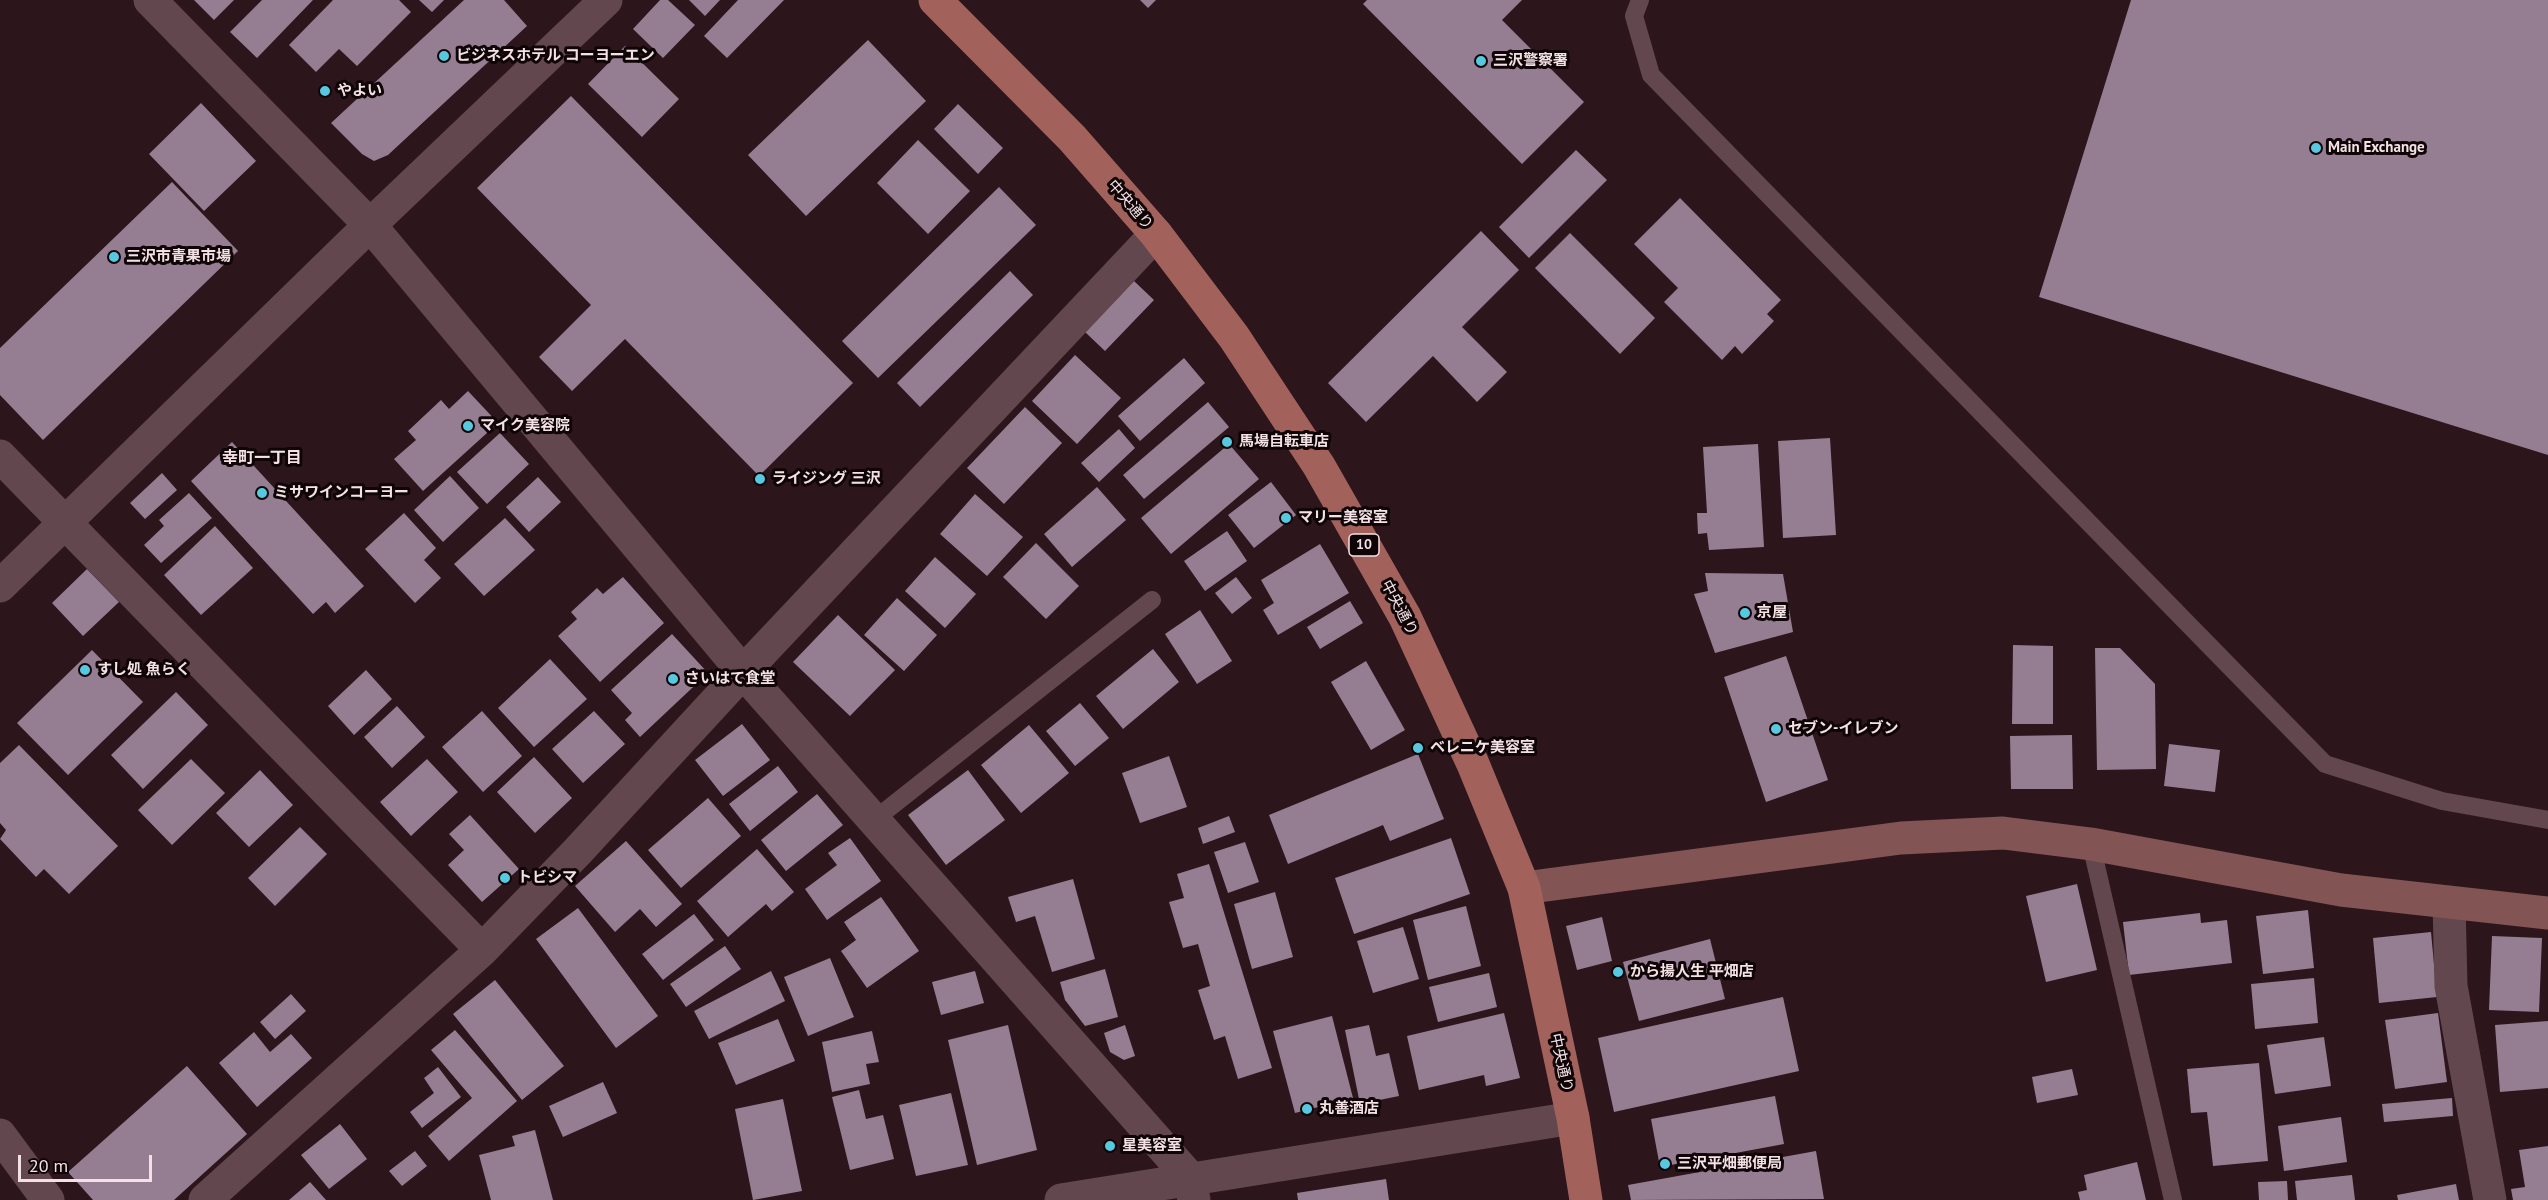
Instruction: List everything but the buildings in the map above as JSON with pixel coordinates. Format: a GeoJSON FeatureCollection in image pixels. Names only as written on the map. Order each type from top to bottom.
{"type":"FeatureCollection","features":[{"type":"Feature","properties":{"kind":"main road","name":"中央通り"},"geometry":{"type":"LineString","coordinates":[[935,0],[1072,138],[1156,234],[1234,337],[1319,466],[1406,617],[1473,764],[1524,888],[1573,1118],[1586,1200]]}},
{"type":"Feature","properties":{"kind":"street"},"geometry":{"type":"LineString","coordinates":[[150,0],[370,225],[743,672],[874,820],[1192,1189]]}},
{"type":"Feature","properties":{"kind":"street"},"geometry":{"type":"LineString","coordinates":[[0,586],[370,225],[606,0]]}},
{"type":"Feature","properties":{"kind":"street"},"geometry":{"type":"LineString","coordinates":[[205,1200],[482,950],[577,852],[743,672],[1156,234]]}},
{"type":"Feature","properties":{"kind":"street"},"geometry":{"type":"LineString","coordinates":[[0,456],[66,521],[482,950]]}},
{"type":"Feature","properties":{"kind":"street"},"geometry":{"type":"LineString","coordinates":[[1524,888],[1902,838],[2003,833],[2091,844],[2341,890],[2548,913]]}},
{"type":"Feature","properties":{"kind":"street"},"geometry":{"type":"LineString","coordinates":[[2450,903],[2451,986],[2490,1200]]}},
{"type":"Feature","properties":{"kind":"street"},"geometry":{"type":"LineString","coordinates":[[1061,1200],[1192,1189],[1573,1118]]}},
{"type":"Feature","properties":{"kind":"street"},"geometry":{"type":"LineString","coordinates":[[0,1135],[48,1200]]}},
{"type":"Feature","properties":{"kind":"lane"},"geometry":{"type":"LineString","coordinates":[[1640,0],[1634,16],[1651,75],[2325,764],[2442,801],[2548,820]]}},
{"type":"Feature","properties":{"kind":"lane"},"geometry":{"type":"LineString","coordinates":[[874,820],[1152,600]]}},
{"type":"Feature","properties":{"kind":"lane"},"geometry":{"type":"LineString","coordinates":[[2091,844],[2173,1200]]}},
{"type":"Feature","properties":{"kind":"place","name":"ビジネスホテル コーヨーエン"},"geometry":{"type":"Point","coordinates":[444,56]}},
{"type":"Feature","properties":{"kind":"place","name":"三沢警察署"},"geometry":{"type":"Point","coordinates":[1481,61]}},
{"type":"Feature","properties":{"kind":"place","name":"やよい"},"geometry":{"type":"Point","coordinates":[325,91]}},
{"type":"Feature","properties":{"kind":"place","name":"Main Exchange"},"geometry":{"type":"Point","coordinates":[2316,148]}},
{"type":"Feature","properties":{"kind":"place","name":"三沢市青果市場"},"geometry":{"type":"Point","coordinates":[114,257]}},
{"type":"Feature","properties":{"kind":"place","name":"マイク美容院"},"geometry":{"type":"Point","coordinates":[468,426]}},
{"type":"Feature","properties":{"kind":"place","name":"馬場自転車店"},"geometry":{"type":"Point","coordinates":[1227,442]}},
{"type":"Feature","properties":{"kind":"place","name":"ライジング 三沢"},"geometry":{"type":"Point","coordinates":[760,479]}},
{"type":"Feature","properties":{"kind":"place","name":"ミサワインコーヨー"},"geometry":{"type":"Point","coordinates":[262,493]}},
{"type":"Feature","properties":{"kind":"place","name":"マリー美容室"},"geometry":{"type":"Point","coordinates":[1286,518]}},
{"type":"Feature","properties":{"kind":"place","name":"京屋"},"geometry":{"type":"Point","coordinates":[1745,613]}},
{"type":"Feature","properties":{"kind":"place","name":"すし処 魚らく"},"geometry":{"type":"Point","coordinates":[85,670]}},
{"type":"Feature","properties":{"kind":"place","name":"さいはて食堂"},"geometry":{"type":"Point","coordinates":[673,679]}},
{"type":"Feature","properties":{"kind":"place","name":"セブン-イレブン"},"geometry":{"type":"Point","coordinates":[1776,729]}},
{"type":"Feature","properties":{"kind":"place","name":"ベレニケ美容室"},"geometry":{"type":"Point","coordinates":[1418,748]}},
{"type":"Feature","properties":{"kind":"place","name":"トビシマ"},"geometry":{"type":"Point","coordinates":[505,878]}},
{"type":"Feature","properties":{"kind":"place","name":"から揚人生 平畑店"},"geometry":{"type":"Point","coordinates":[1618,972]}},
{"type":"Feature","properties":{"kind":"place","name":"丸善酒店"},"geometry":{"type":"Point","coordinates":[1307,1109]}},
{"type":"Feature","properties":{"kind":"place","name":"星美容室"},"geometry":{"type":"Point","coordinates":[1110,1146]}},
{"type":"Feature","properties":{"kind":"place","name":"三沢平畑郵便局"},"geometry":{"type":"Point","coordinates":[1665,1164]}},
{"type":"Feature","properties":{"kind":"district","name":"幸町一丁目"},"geometry":{"type":"Point","coordinates":[262,458]}}]}
